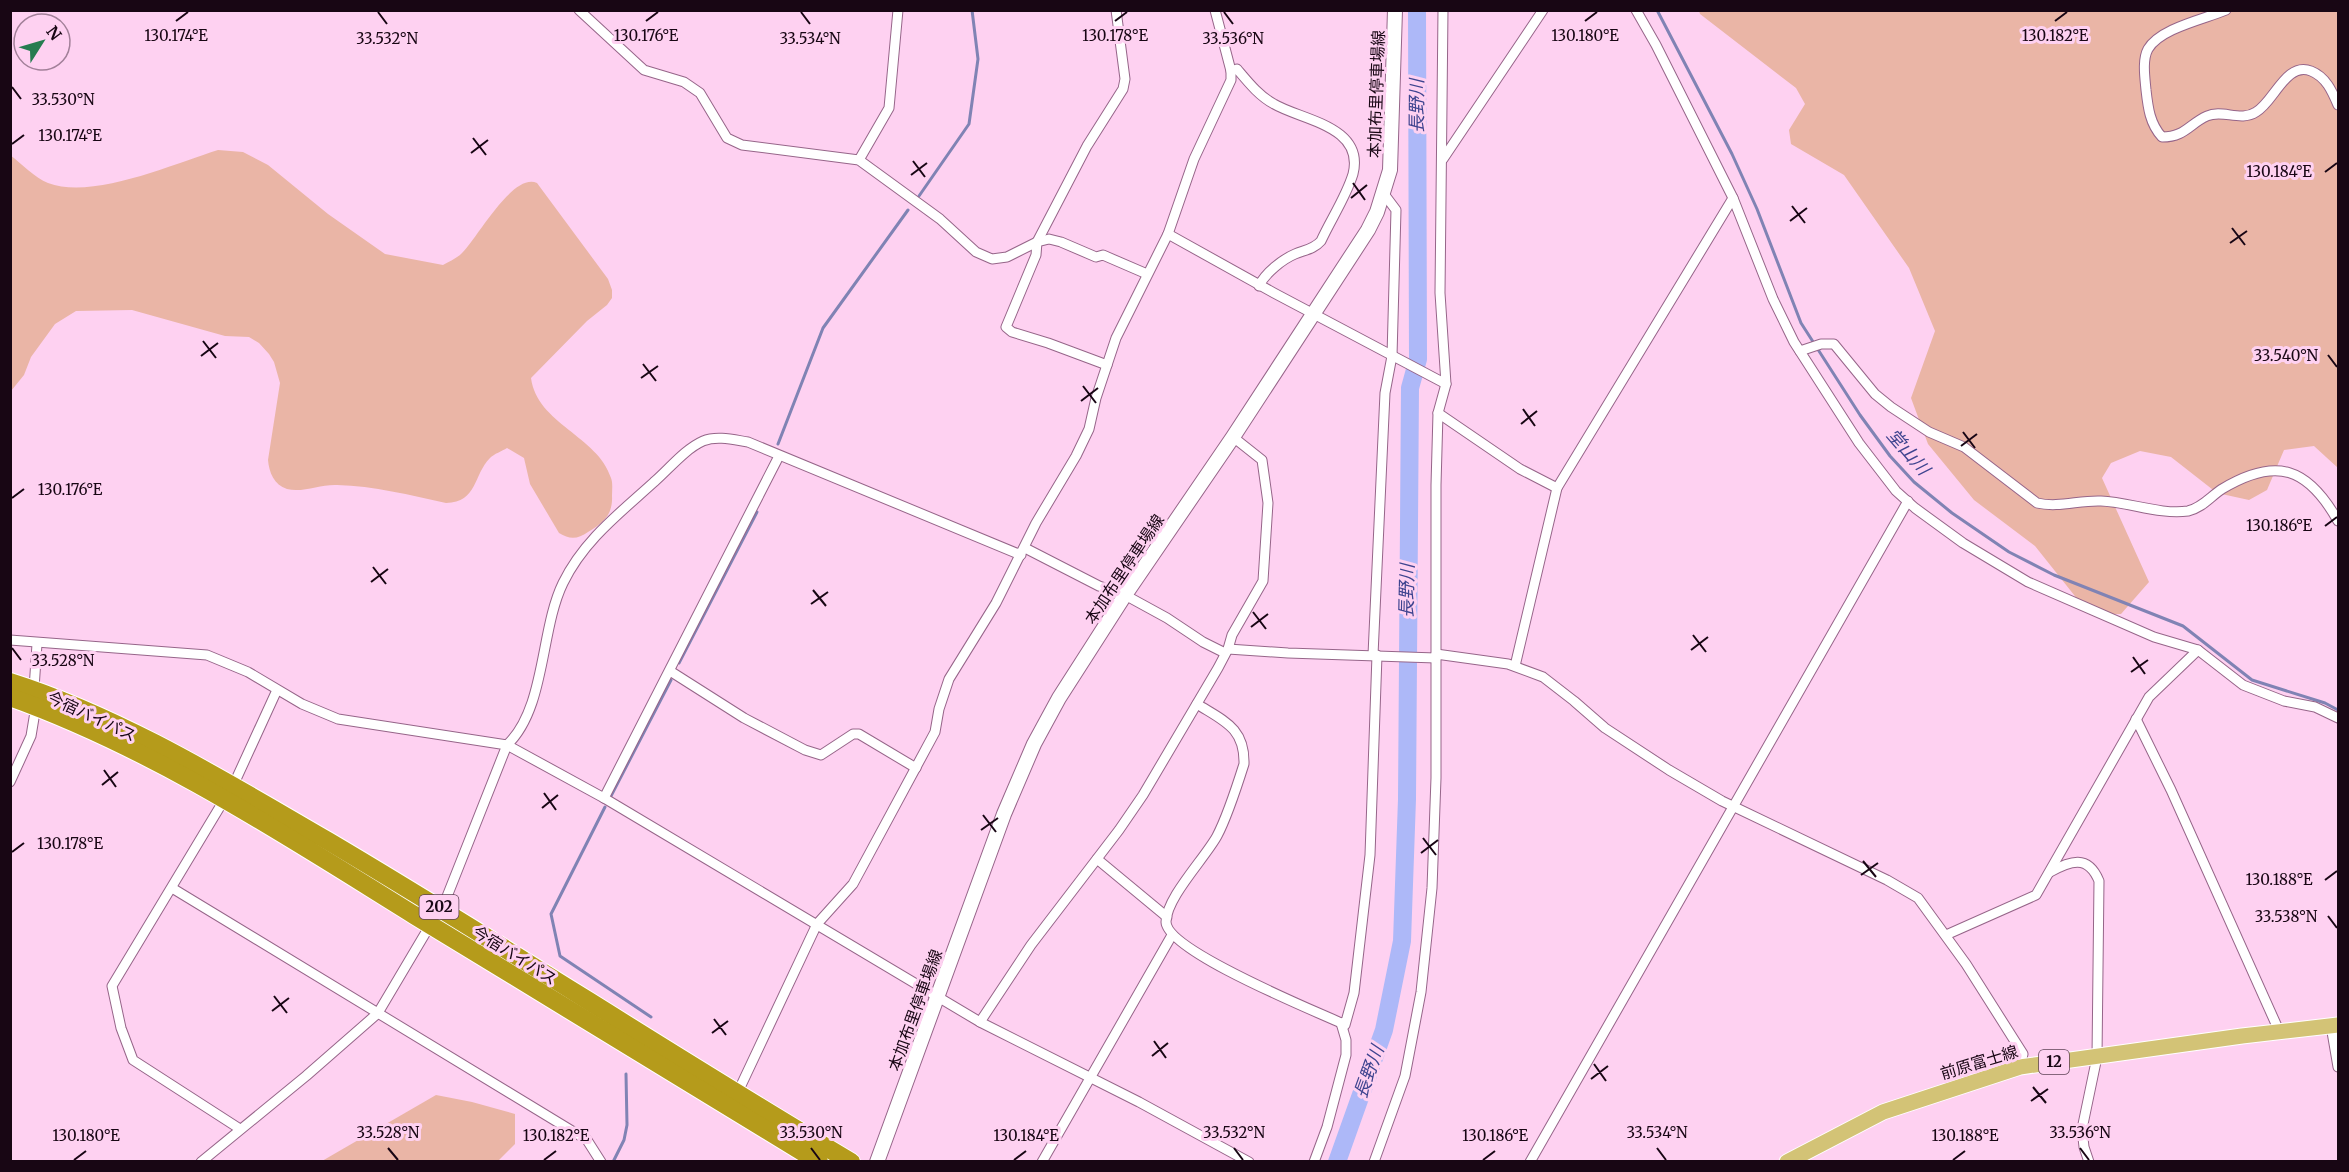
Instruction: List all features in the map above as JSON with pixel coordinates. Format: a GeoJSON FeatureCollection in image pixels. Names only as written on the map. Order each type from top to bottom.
{"type":"FeatureCollection","features":[{"type":"Feature","properties":{"kind":"highway","name":"今宿バイパス"},"geometry":{"type":"LineString","coordinates":[[10,682],[35,698],[116,725],[228,793],[441,908],[737,1094],[851,1161]]}},
{"type":"Feature","properties":{"kind":"highway","name":"今宿バイパス"},"geometry":{"type":"LineString","coordinates":[[10,698],[35,698]]}},
{"type":"Feature","properties":{"kind":"highway","name":"今宿バイパス"},"geometry":{"type":"LineString","coordinates":[[228,793],[301,845],[819,1161]]}},
{"type":"Feature","properties":{"kind":"main road","name":"本加布里停車場線"},"geometry":{"type":"LineString","coordinates":[[877,1161],[1004,814],[1034,744],[1059,698],[1125,595],[1233,437],[1368,230],[1384,194],[1390,170],[1395,10]]}},
{"type":"Feature","properties":{"kind":"main road","name":"前原富士線"},"geometry":{"type":"LineString","coordinates":[[1787,1161],[1883,1112],[2020,1067],[2335,1025]]}},
{"type":"Feature","properties":{"kind":"street"},"geometry":{"type":"LineString","coordinates":[[579,10],[644,70],[684,82],[700,93],[727,138],[732,142],[859,160],[940,219],[976,252],[992,259],[1007,257],[1037,242],[1049,239],[1096,257],[1103,255],[1147,274]]}},
{"type":"Feature","properties":{"kind":"street"},"geometry":{"type":"LineString","coordinates":[[859,160],[890,108],[898,10]]}},
{"type":"Feature","properties":{"kind":"street"},"geometry":{"type":"LineString","coordinates":[[1107,365],[1012,332],[1006,327],[1036,255],[1037,242],[1087,146],[1123,89],[1125,79],[1116,10]]}},
{"type":"Feature","properties":{"kind":"street"},"geometry":{"type":"LineString","coordinates":[[737,1094],[817,924],[853,884],[935,732],[939,709],[949,679],[996,603],[1036,523],[1076,456],[1089,429],[1096,398],[1116,338],[1168,234],[1198,150],[1231,80],[1231,71],[1215,10]]}},
{"type":"Feature","properties":{"kind":"street"},"geometry":{"type":"LineString","coordinates":[[1374,1161],[1405,1076],[1421,992],[1432,888],[1435,836],[1438,414],[1446,384],[1440,293],[1443,10]]}},
{"type":"Feature","properties":{"kind":"street"},"geometry":{"type":"LineString","coordinates":[[1443,159],[1544,10]]}},
{"type":"Feature","properties":{"kind":"street"},"geometry":{"type":"LineString","coordinates":[[1636,10],[1733,198],[1773,299],[1800,351],[1859,443],[1886,480],[1908,501],[1963,543],[2028,582],[2154,637],[2198,650],[2243,685],[2284,701],[2315,707],[2338,718]]}},
{"type":"Feature","properties":{"kind":"street"},"geometry":{"type":"LineString","coordinates":[[2226,10],[2170,31],[2148,49],[2145,62],[2148,105],[2152,123],[2162,137],[2173,137],[2187,131],[2207,116],[2246,116],[2256,113],[2286,78],[2294,71],[2303,68],[2325,80],[2338,105]]}},
{"type":"Feature","properties":{"kind":"street"},"geometry":{"type":"LineString","coordinates":[[1231,71],[1237,69],[1271,103],[1320,122],[1341,136],[1352,154],[1354,164],[1349,184],[1321,241],[1316,247],[1292,255],[1280,263],[1262,280],[1259,286]]}},
{"type":"Feature","properties":{"kind":"street"},"geometry":{"type":"LineString","coordinates":[[1197,704],[1238,733],[1245,752],[1244,764],[1217,836],[1180,888],[1167,916],[1166,924],[1172,935],[1190,950],[1214,964],[1345,1025],[1354,993],[1370,855],[1385,393],[1394,356],[1396,210],[1384,194]]}},
{"type":"Feature","properties":{"kind":"street"},"geometry":{"type":"LineString","coordinates":[[1515,666],[1557,488],[1733,198]]}},
{"type":"Feature","properties":{"kind":"street"},"geometry":{"type":"LineString","coordinates":[[1168,234],[1259,286],[1315,313],[1446,384]]}},
{"type":"Feature","properties":{"kind":"street"},"geometry":{"type":"LineString","coordinates":[[1800,351],[1821,344],[1834,344],[1875,394],[1891,407],[1929,432],[1964,447],[2037,503],[2050,506],[2100,501],[2166,511],[2187,511],[2198,507],[2220,490],[2243,477],[2276,470],[2294,472],[2310,483],[2330,506],[2338,521]]}},
{"type":"Feature","properties":{"kind":"street"},"geometry":{"type":"LineString","coordinates":[[1438,414],[1520,468],[1557,488]]}},
{"type":"Feature","properties":{"kind":"street"},"geometry":{"type":"LineString","coordinates":[[980,1022],[1031,945],[1143,795],[1227,651],[1232,634],[1263,581],[1268,503],[1262,460],[1233,437]]}},
{"type":"Feature","properties":{"kind":"street"},"geometry":{"type":"LineString","coordinates":[[201,1161],[306,1076],[378,1013],[441,908],[507,744],[514,738],[528,714],[549,626],[562,584],[574,562],[621,510],[704,441],[725,438],[748,442],[1023,551],[1099,586],[1125,595],[1167,618],[1203,642],[1227,651],[1435,657],[1515,666],[1543,677],[1638,752],[1733,806],[1907,891],[1924,904],[2023,1054],[2020,1067]]}},
{"type":"Feature","properties":{"kind":"street"},"geometry":{"type":"LineString","coordinates":[[604,798],[779,456]]}},
{"type":"Feature","properties":{"kind":"street"},"geometry":{"type":"LineString","coordinates":[[1530,1161],[1908,501]]}},
{"type":"Feature","properties":{"kind":"street"},"geometry":{"type":"LineString","coordinates":[[10,640],[37,644],[75,644],[207,655],[248,672],[302,704],[338,719],[507,744],[604,798],[980,1022],[1250,1161]]}},
{"type":"Feature","properties":{"kind":"street"},"geometry":{"type":"LineString","coordinates":[[10,782],[31,736],[37,644]]}},
{"type":"Feature","properties":{"kind":"street"},"geometry":{"type":"LineString","coordinates":[[1946,935],[2037,896],[2149,697],[2198,650]]}},
{"type":"Feature","properties":{"kind":"street"},"geometry":{"type":"LineString","coordinates":[[670,671],[744,718],[805,750],[821,755],[853,734],[859,734],[916,768]]}},
{"type":"Feature","properties":{"kind":"street"},"geometry":{"type":"LineString","coordinates":[[240,1129],[133,1060],[121,1028],[112,986],[228,793],[278,690]]}},
{"type":"Feature","properties":{"kind":"street"},"geometry":{"type":"LineString","coordinates":[[2136,719],[2171,790],[2280,1033]]}},
{"type":"Feature","properties":{"kind":"street"},"geometry":{"type":"LineString","coordinates":[[1097,859],[1167,916]]}},
{"type":"Feature","properties":{"kind":"street"},"geometry":{"type":"LineString","coordinates":[[2049,872],[2068,862],[2077,862],[2091,868],[2099,881],[2097,1057],[2082,1129],[2084,1147],[2089,1161]]}},
{"type":"Feature","properties":{"kind":"street"},"geometry":{"type":"LineString","coordinates":[[172,888],[587,1140],[600,1161]]}},
{"type":"Feature","properties":{"kind":"street"},"geometry":{"type":"LineString","coordinates":[[1042,1161],[1172,935]]}},
{"type":"Feature","properties":{"kind":"street"},"geometry":{"type":"LineString","coordinates":[[1314,1161],[1328,1127],[1346,1055],[1346,1040],[1341,1023]]}},
{"type":"Feature","properties":{"kind":"street"},"geometry":{"type":"LineString","coordinates":[[2335,1025],[2338,1067]]}},
{"type":"Feature","properties":{"kind":"shaded area"},"geometry":{"type":"Polygon","coordinates":[[[1699,11],[2338,11],[2338,468],[2314,446],[2284,450],[2267,490],[2249,500],[2217,493],[2171,457],[2140,451],[2111,463],[2102,478],[2149,582],[2121,614],[2090,615],[2035,546],[1974,500],[1928,444],[1911,398],[1935,331],[1909,268],[1844,175],[1791,144],[1789,130],[1805,104],[1796,88],[1699,11]]]}},
{"type":"Feature","properties":{"kind":"shaded area"},"geometry":{"type":"Polygon","coordinates":[[[218,150],[243,152],[268,165],[328,214],[385,254],[443,265],[460,255],[506,197],[527,182],[537,183],[608,279],[612,290],[612,298],[607,305],[587,321],[531,378],[536,394],[544,407],[594,451],[612,480],[611,508],[602,522],[577,537],[570,538],[559,533],[530,484],[524,458],[507,448],[490,458],[470,493],[464,498],[446,503],[365,487],[331,485],[293,490],[282,487],[273,478],[268,460],[280,383],[274,362],[269,354],[259,343],[249,337],[225,336],[132,310],[76,311],[55,324],[31,357],[24,375],[11,391],[10,155],[43,181],[66,187],[87,187],[133,178],[218,150]]]}},
{"type":"Feature","properties":{"kind":"shaded area"},"geometry":{"type":"Polygon","coordinates":[[[436,1095],[515,1114],[515,1144],[498,1161],[322,1161],[436,1095]]]}},
{"type":"Feature","properties":{"kind":"waterway"},"geometry":{"type":"LineString","coordinates":[[919,196],[969,124],[978,59],[972,10]]}},
{"type":"Feature","properties":{"kind":"waterway","name":"長野川"},"geometry":{"type":"LineString","coordinates":[[1337,1162],[1384,1030],[1402,941],[1407,799],[1410,388],[1418,359],[1417,10]]}},
{"type":"Feature","properties":{"kind":"waterway","name":"堂山川"},"geometry":{"type":"LineString","coordinates":[[1657,10],[1732,154],[1757,209],[1801,323],[1860,415],[1890,456],[1914,482],[1952,513],[2009,552],[2054,575],[2183,626],[2252,680],[2325,703],[2338,710]]}},
{"type":"Feature","properties":{"kind":"waterway"},"geometry":{"type":"LineString","coordinates":[[778,444],[823,328],[908,210]]}},
{"type":"Feature","properties":{"kind":"waterway"},"geometry":{"type":"LineString","coordinates":[[679,663],[757,512]]}},
{"type":"Feature","properties":{"kind":"waterway"},"geometry":{"type":"LineString","coordinates":[[611,796],[671,680]]}},
{"type":"Feature","properties":{"kind":"waterway"},"geometry":{"type":"LineString","coordinates":[[605,807],[551,914],[560,956],[651,1017]]}},
{"type":"Feature","properties":{"kind":"waterway"},"geometry":{"type":"LineString","coordinates":[[613,1162],[624,1140],[627,1125],[626,1074]]}}]}
